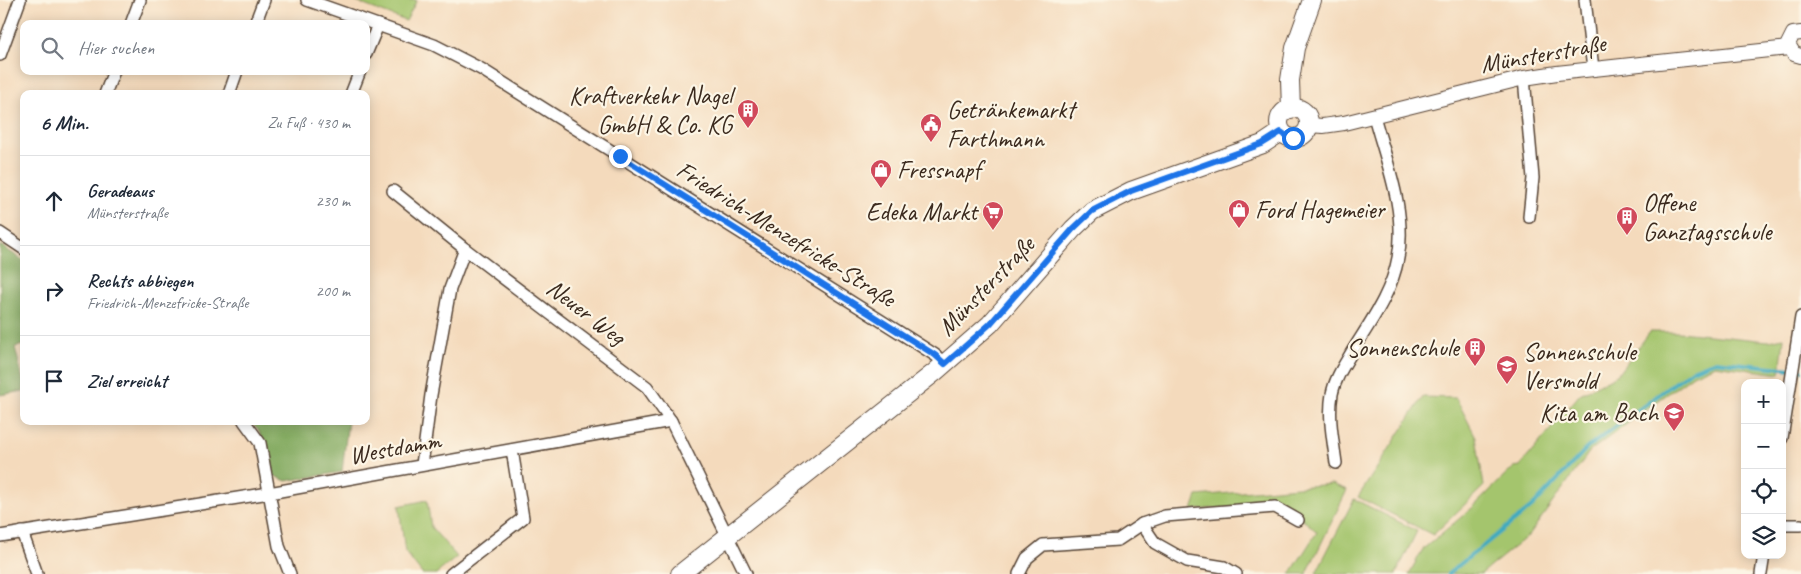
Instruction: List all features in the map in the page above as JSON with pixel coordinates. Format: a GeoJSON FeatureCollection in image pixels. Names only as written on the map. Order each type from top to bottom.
{"type":"FeatureCollection","features":[{"type":"Feature","properties":{"kind":"main road"},"geometry":{"type":"LineString","coordinates":[[1291,108],[1290,80],[1295,48],[1312,0]]}},
{"type":"Feature","properties":{"kind":"main road"},"geometry":{"type":"LineString","coordinates":[[1291,108],[1304,113],[1308,120],[1308,125],[1305,133],[1297,138],[1288,137],[1281,132],[1279,122],[1283,113],[1291,108]]}},
{"type":"Feature","properties":{"kind":"main road","name":"Münsterstraße"},"geometry":{"type":"LineString","coordinates":[[680,574],[945,364],[990,324],[1073,229],[1092,211],[1131,191],[1262,144],[1281,132]]}},
{"type":"Feature","properties":{"kind":"street"},"geometry":{"type":"LineString","coordinates":[[0,55],[20,0]]}},
{"type":"Feature","properties":{"kind":"street"},"geometry":{"type":"LineString","coordinates":[[132,20],[140,0]]}},
{"type":"Feature","properties":{"kind":"street"},"geometry":{"type":"LineString","coordinates":[[256,20],[264,0]]}},
{"type":"Feature","properties":{"kind":"street","name":"Friedrich-Menzefricke-Straße"},"geometry":{"type":"LineString","coordinates":[[307,0],[364,20]]}},
{"type":"Feature","properties":{"kind":"street"},"geometry":{"type":"LineString","coordinates":[[1585,0],[1593,69]]}},
{"type":"Feature","properties":{"kind":"street","name":"Friedrich-Menzefricke-Straße"},"geometry":{"type":"LineString","coordinates":[[370,22],[434,45],[481,69],[910,339],[935,355],[945,364]]}},
{"type":"Feature","properties":{"kind":"street"},"geometry":{"type":"LineString","coordinates":[[370,44],[378,25]]}},
{"type":"Feature","properties":{"kind":"street"},"geometry":{"type":"LineString","coordinates":[[1801,33],[1793,34],[1788,44],[1797,53],[1801,64]]}},
{"type":"Feature","properties":{"kind":"street","name":"Münsterstraße"},"geometry":{"type":"LineString","coordinates":[[1308,125],[1337,124],[1374,116],[1524,78],[1593,69],[1797,53]]}},
{"type":"Feature","properties":{"kind":"street"},"geometry":{"type":"LineString","coordinates":[[107,90],[112,75]]}},
{"type":"Feature","properties":{"kind":"street"},"geometry":{"type":"LineString","coordinates":[[230,90],[236,75]]}},
{"type":"Feature","properties":{"kind":"street"},"geometry":{"type":"LineString","coordinates":[[353,90],[358,75]]}},
{"type":"Feature","properties":{"kind":"street"},"geometry":{"type":"LineString","coordinates":[[1524,78],[1533,178],[1529,217]]}},
{"type":"Feature","properties":{"kind":"street"},"geometry":{"type":"LineString","coordinates":[[1336,463],[1331,424],[1332,394],[1340,371],[1386,296],[1398,258],[1400,237],[1399,207],[1374,116]]}},
{"type":"Feature","properties":{"kind":"street","name":"Neuer Weg"},"geometry":{"type":"LineString","coordinates":[[393,191],[465,249],[647,387],[671,421]]}},
{"type":"Feature","properties":{"kind":"street"},"geometry":{"type":"LineString","coordinates":[[0,233],[20,246]]}},
{"type":"Feature","properties":{"kind":"street"},"geometry":{"type":"LineString","coordinates":[[422,466],[431,395],[450,289],[465,249]]}},
{"type":"Feature","properties":{"kind":"street"},"geometry":{"type":"LineString","coordinates":[[1784,424],[1798,350],[1801,317]]}},
{"type":"Feature","properties":{"kind":"street"},"geometry":{"type":"LineString","coordinates":[[671,421],[746,574]]}},
{"type":"Feature","properties":{"kind":"street","name":"Westdamm"},"geometry":{"type":"LineString","coordinates":[[0,536],[422,466],[671,421]]}},
{"type":"Feature","properties":{"kind":"street"},"geometry":{"type":"LineString","coordinates":[[247,425],[260,443],[278,546],[290,574]]}},
{"type":"Feature","properties":{"kind":"street"},"geometry":{"type":"LineString","coordinates":[[451,574],[523,518],[512,450]]}},
{"type":"Feature","properties":{"kind":"street"},"geometry":{"type":"LineString","coordinates":[[1019,574],[1026,558],[1043,545],[1118,540],[1142,524],[1165,516],[1275,507],[1298,520]]}},
{"type":"Feature","properties":{"kind":"street"},"geometry":{"type":"LineString","coordinates":[[1142,524],[1155,542],[1186,561],[1224,567],[1236,574]]}},
{"type":"Feature","properties":{"kind":"street"},"geometry":{"type":"LineString","coordinates":[[1786,525],[1801,525]]}},
{"type":"Feature","properties":{"kind":"street"},"geometry":{"type":"LineString","coordinates":[[22,532],[38,574]]}},
{"type":"Feature","properties":{"kind":"street"},"geometry":{"type":"LineString","coordinates":[[1761,574],[1763,559]]}},
{"type":"Feature","properties":{"kind":"green space"},"geometry":{"type":"Polygon","coordinates":[[[351,0],[417,0],[406,21],[351,0]]]}},
{"type":"Feature","properties":{"kind":"green space"},"geometry":{"type":"Polygon","coordinates":[[[0,245],[20,258],[20,346],[15,347],[20,368],[20,392],[0,395],[0,245]]]}},
{"type":"Feature","properties":{"kind":"green space"},"geometry":{"type":"Polygon","coordinates":[[[1650,332],[1679,332],[1768,341],[1784,338],[1780,374],[1715,365],[1693,375],[1590,451],[1529,535],[1481,574],[1409,574],[1423,549],[1472,508],[1514,467],[1520,466],[1580,394],[1617,375],[1650,332]]]}},
{"type":"Feature","properties":{"kind":"green space"},"geometry":{"type":"Polygon","coordinates":[[[1423,397],[1456,398],[1476,437],[1484,486],[1433,535],[1358,497],[1423,397]]]}},
{"type":"Feature","properties":{"kind":"green space"},"geometry":{"type":"Polygon","coordinates":[[[253,425],[348,425],[342,472],[286,481],[273,475],[259,431],[253,425]]]}},
{"type":"Feature","properties":{"kind":"green space"},"geometry":{"type":"Polygon","coordinates":[[[1332,484],[1347,490],[1308,574],[1290,574],[1317,532],[1304,520],[1276,504],[1192,510],[1197,496],[1332,484]]]}},
{"type":"Feature","properties":{"kind":"green space"},"geometry":{"type":"Polygon","coordinates":[[[1354,499],[1417,531],[1396,574],[1316,573],[1354,499]]]}},
{"type":"Feature","properties":{"kind":"green space"},"geometry":{"type":"Polygon","coordinates":[[[427,500],[431,527],[457,557],[436,574],[422,574],[405,552],[399,506],[427,500]]]}},
{"type":"Feature","properties":{"kind":"waterway"},"geometry":{"type":"LineString","coordinates":[[1448,574],[1533,506],[1587,448],[1692,370],[1715,361],[1801,370]]}},
{"type":"Feature","properties":{"kind":"place","name":"Kraftverkehr Nagel GmbH & Co. KG"},"geometry":{"type":"Point","coordinates":[748,129]}},
{"type":"Feature","properties":{"kind":"place","name":"Getränkemarkt Farthmann"},"geometry":{"type":"Point","coordinates":[931,143]}},
{"type":"Feature","properties":{"kind":"place","name":"Fressnapf"},"geometry":{"type":"Point","coordinates":[881,189]}},
{"type":"Feature","properties":{"kind":"place","name":"Ford Hagemeier"},"geometry":{"type":"Point","coordinates":[1239,229]}},
{"type":"Feature","properties":{"kind":"place","name":"Edeka Markt"},"geometry":{"type":"Point","coordinates":[993,231]}},
{"type":"Feature","properties":{"kind":"place","name":"Offene Ganztagsschule"},"geometry":{"type":"Point","coordinates":[1627,236]}},
{"type":"Feature","properties":{"kind":"place","name":"Sonnenschule"},"geometry":{"type":"Point","coordinates":[1475,367]}},
{"type":"Feature","properties":{"kind":"place","name":"Sonnenschule Versmold"},"geometry":{"type":"Point","coordinates":[1507,385]}},
{"type":"Feature","properties":{"kind":"place","name":"Kita am Bach"},"geometry":{"type":"Point","coordinates":[1674,432]}},
{"type":"Feature","properties":{"kind":"route"},"geometry":{"type":"LineString","coordinates":[[620,156],[935,355],[945,364],[990,324],[1073,229],[1092,211],[1131,191],[1262,144],[1281,132],[1293,138]]}}]}
